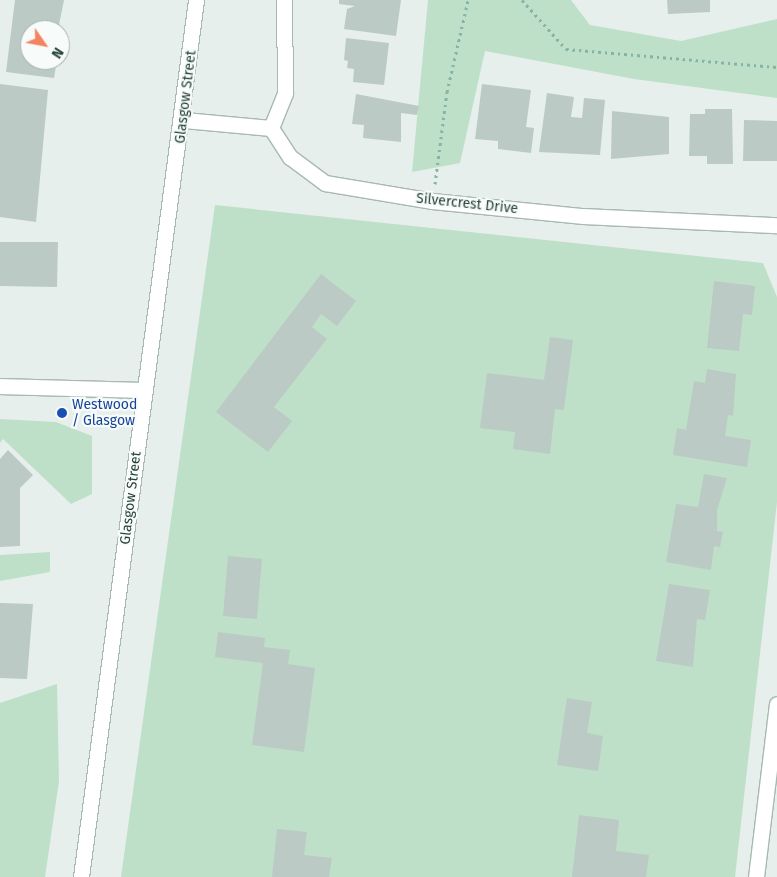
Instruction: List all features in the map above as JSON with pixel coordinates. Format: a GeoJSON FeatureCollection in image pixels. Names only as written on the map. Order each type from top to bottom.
{"type":"FeatureCollection","features":[{"type":"Feature","properties":{"kind":"street","name":"Glasgow Street"},"geometry":{"type":"LineString","coordinates":[[81,877],[145,390],[184,120],[196,0]]}},
{"type":"Feature","properties":{"kind":"street"},"geometry":{"type":"LineString","coordinates":[[184,120],[271,128],[285,93],[284,0]]}},
{"type":"Feature","properties":{"kind":"street","name":"Silvercrest Drive"},"geometry":{"type":"LineString","coordinates":[[271,128],[290,158],[325,184],[432,201],[583,216],[777,225]]}},
{"type":"Feature","properties":{"kind":"street"},"geometry":{"type":"LineString","coordinates":[[0,386],[145,390]]}},
{"type":"Feature","properties":{"kind":"street"},"geometry":{"type":"LineString","coordinates":[[756,877],[777,704]]}},
{"type":"Feature","properties":{"kind":"path"},"geometry":{"type":"LineString","coordinates":[[432,201],[447,92],[468,0]]}},
{"type":"Feature","properties":{"kind":"path"},"geometry":{"type":"LineString","coordinates":[[522,0],[566,48],[777,67]]}},
{"type":"Feature","properties":{"kind":"green space"},"geometry":{"type":"Polygon","coordinates":[[[428,0],[571,0],[590,25],[681,41],[777,19],[777,98],[634,79],[485,51],[460,163],[412,172],[428,0]]]}},
{"type":"Feature","properties":{"kind":"green space"},"geometry":{"type":"Polygon","coordinates":[[[215,205],[763,263],[777,297],[777,502],[735,877],[121,877],[215,205]]]}},
{"type":"Feature","properties":{"kind":"green space"},"geometry":{"type":"Polygon","coordinates":[[[0,419],[56,422],[92,436],[92,494],[71,504],[3,439],[0,443],[0,419]]]}},
{"type":"Feature","properties":{"kind":"green space"},"geometry":{"type":"Polygon","coordinates":[[[50,552],[50,572],[0,581],[0,555],[50,552]]]}},
{"type":"Feature","properties":{"kind":"green space"},"geometry":{"type":"Polygon","coordinates":[[[57,684],[59,781],[45,877],[0,877],[0,703],[57,684]]]}},
{"type":"Feature","properties":{"kind":"building"},"geometry":{"type":"Polygon","coordinates":[[[15,0],[64,0],[60,20],[20,20],[20,70],[55,70],[54,78],[6,72],[15,0]]]}},
{"type":"Feature","properties":{"kind":"building"},"geometry":{"type":"Polygon","coordinates":[[[339,0],[401,0],[396,36],[344,29],[347,9],[355,6],[339,4],[339,0]]]}},
{"type":"Feature","properties":{"kind":"building"},"geometry":{"type":"Polygon","coordinates":[[[667,0],[710,0],[710,12],[668,14],[667,0]]]}},
{"type":"Feature","properties":{"kind":"building"},"geometry":{"type":"Polygon","coordinates":[[[346,38],[389,43],[384,85],[353,82],[354,69],[347,68],[348,61],[344,60],[346,38]]]}},
{"type":"Feature","properties":{"kind":"building"},"geometry":{"type":"Polygon","coordinates":[[[0,84],[48,90],[36,222],[0,217],[0,84]]]}},
{"type":"Feature","properties":{"kind":"building"},"geometry":{"type":"Polygon","coordinates":[[[482,84],[531,90],[526,127],[534,128],[531,153],[498,149],[498,141],[475,139],[482,84]]]}},
{"type":"Feature","properties":{"kind":"building"},"geometry":{"type":"Polygon","coordinates":[[[547,93],[574,97],[571,117],[582,118],[584,98],[605,100],[600,155],[539,152],[547,93]]]}},
{"type":"Feature","properties":{"kind":"building"},"geometry":{"type":"Polygon","coordinates":[[[356,94],[419,106],[417,115],[401,113],[401,142],[363,138],[364,125],[352,124],[356,94]]]}},
{"type":"Feature","properties":{"kind":"building"},"geometry":{"type":"Polygon","coordinates":[[[705,109],[732,109],[733,164],[707,164],[707,156],[689,156],[690,114],[705,114],[705,109]]]}},
{"type":"Feature","properties":{"kind":"building"},"geometry":{"type":"Polygon","coordinates":[[[612,111],[669,117],[669,154],[611,159],[612,111]]]}},
{"type":"Feature","properties":{"kind":"building"},"geometry":{"type":"Polygon","coordinates":[[[744,120],[777,121],[777,161],[743,161],[744,120]]]}},
{"type":"Feature","properties":{"kind":"building"},"geometry":{"type":"Polygon","coordinates":[[[0,242],[58,242],[57,287],[0,286],[0,242]]]}},
{"type":"Feature","properties":{"kind":"building"},"geometry":{"type":"Polygon","coordinates":[[[321,274],[356,301],[337,326],[321,314],[312,327],[327,339],[274,407],[292,421],[268,452],[216,412],[321,274]]]}},
{"type":"Feature","properties":{"kind":"building"},"geometry":{"type":"Polygon","coordinates":[[[714,281],[755,286],[752,315],[743,314],[739,351],[707,348],[714,281]]]}},
{"type":"Feature","properties":{"kind":"building"},"geometry":{"type":"Polygon","coordinates":[[[550,337],[573,340],[564,410],[555,409],[550,454],[513,449],[515,432],[480,428],[487,373],[544,380],[550,337]]]}},
{"type":"Feature","properties":{"kind":"building"},"geometry":{"type":"Polygon","coordinates":[[[707,369],[736,374],[733,416],[728,415],[725,436],[751,440],[747,467],[673,455],[677,428],[686,430],[694,381],[705,383],[707,369]]]}},
{"type":"Feature","properties":{"kind":"building"},"geometry":{"type":"Polygon","coordinates":[[[8,450],[33,475],[20,488],[20,546],[0,547],[0,459],[8,450]]]}},
{"type":"Feature","properties":{"kind":"building"},"geometry":{"type":"Polygon","coordinates":[[[704,474],[727,478],[717,510],[717,531],[723,532],[720,547],[714,546],[711,570],[666,562],[676,504],[698,507],[704,474]]]}},
{"type":"Feature","properties":{"kind":"building"},"geometry":{"type":"Polygon","coordinates":[[[228,556],[262,559],[257,619],[223,616],[228,556]]]}},
{"type":"Feature","properties":{"kind":"building"},"geometry":{"type":"Polygon","coordinates":[[[669,584],[710,590],[705,620],[697,619],[693,667],[656,661],[669,584]]]}},
{"type":"Feature","properties":{"kind":"building"},"geometry":{"type":"Polygon","coordinates":[[[0,603],[33,604],[27,679],[0,678],[0,603]]]}},
{"type":"Feature","properties":{"kind":"building"},"geometry":{"type":"Polygon","coordinates":[[[218,632],[265,638],[264,647],[290,650],[288,664],[315,668],[304,752],[252,745],[263,663],[215,657],[218,632]]]}},
{"type":"Feature","properties":{"kind":"building"},"geometry":{"type":"Polygon","coordinates":[[[567,698],[592,702],[587,733],[603,736],[598,771],[557,765],[567,698]]]}},
{"type":"Feature","properties":{"kind":"building"},"geometry":{"type":"Polygon","coordinates":[[[579,815],[619,820],[616,851],[649,855],[646,877],[572,877],[579,815]]]}},
{"type":"Feature","properties":{"kind":"building"},"geometry":{"type":"Polygon","coordinates":[[[277,829],[307,832],[304,855],[332,858],[329,877],[272,877],[277,829]]]}},
{"type":"Feature","properties":{"kind":"place","name":"Westwood / Glasgow"},"geometry":{"type":"Point","coordinates":[62,413]}}]}
